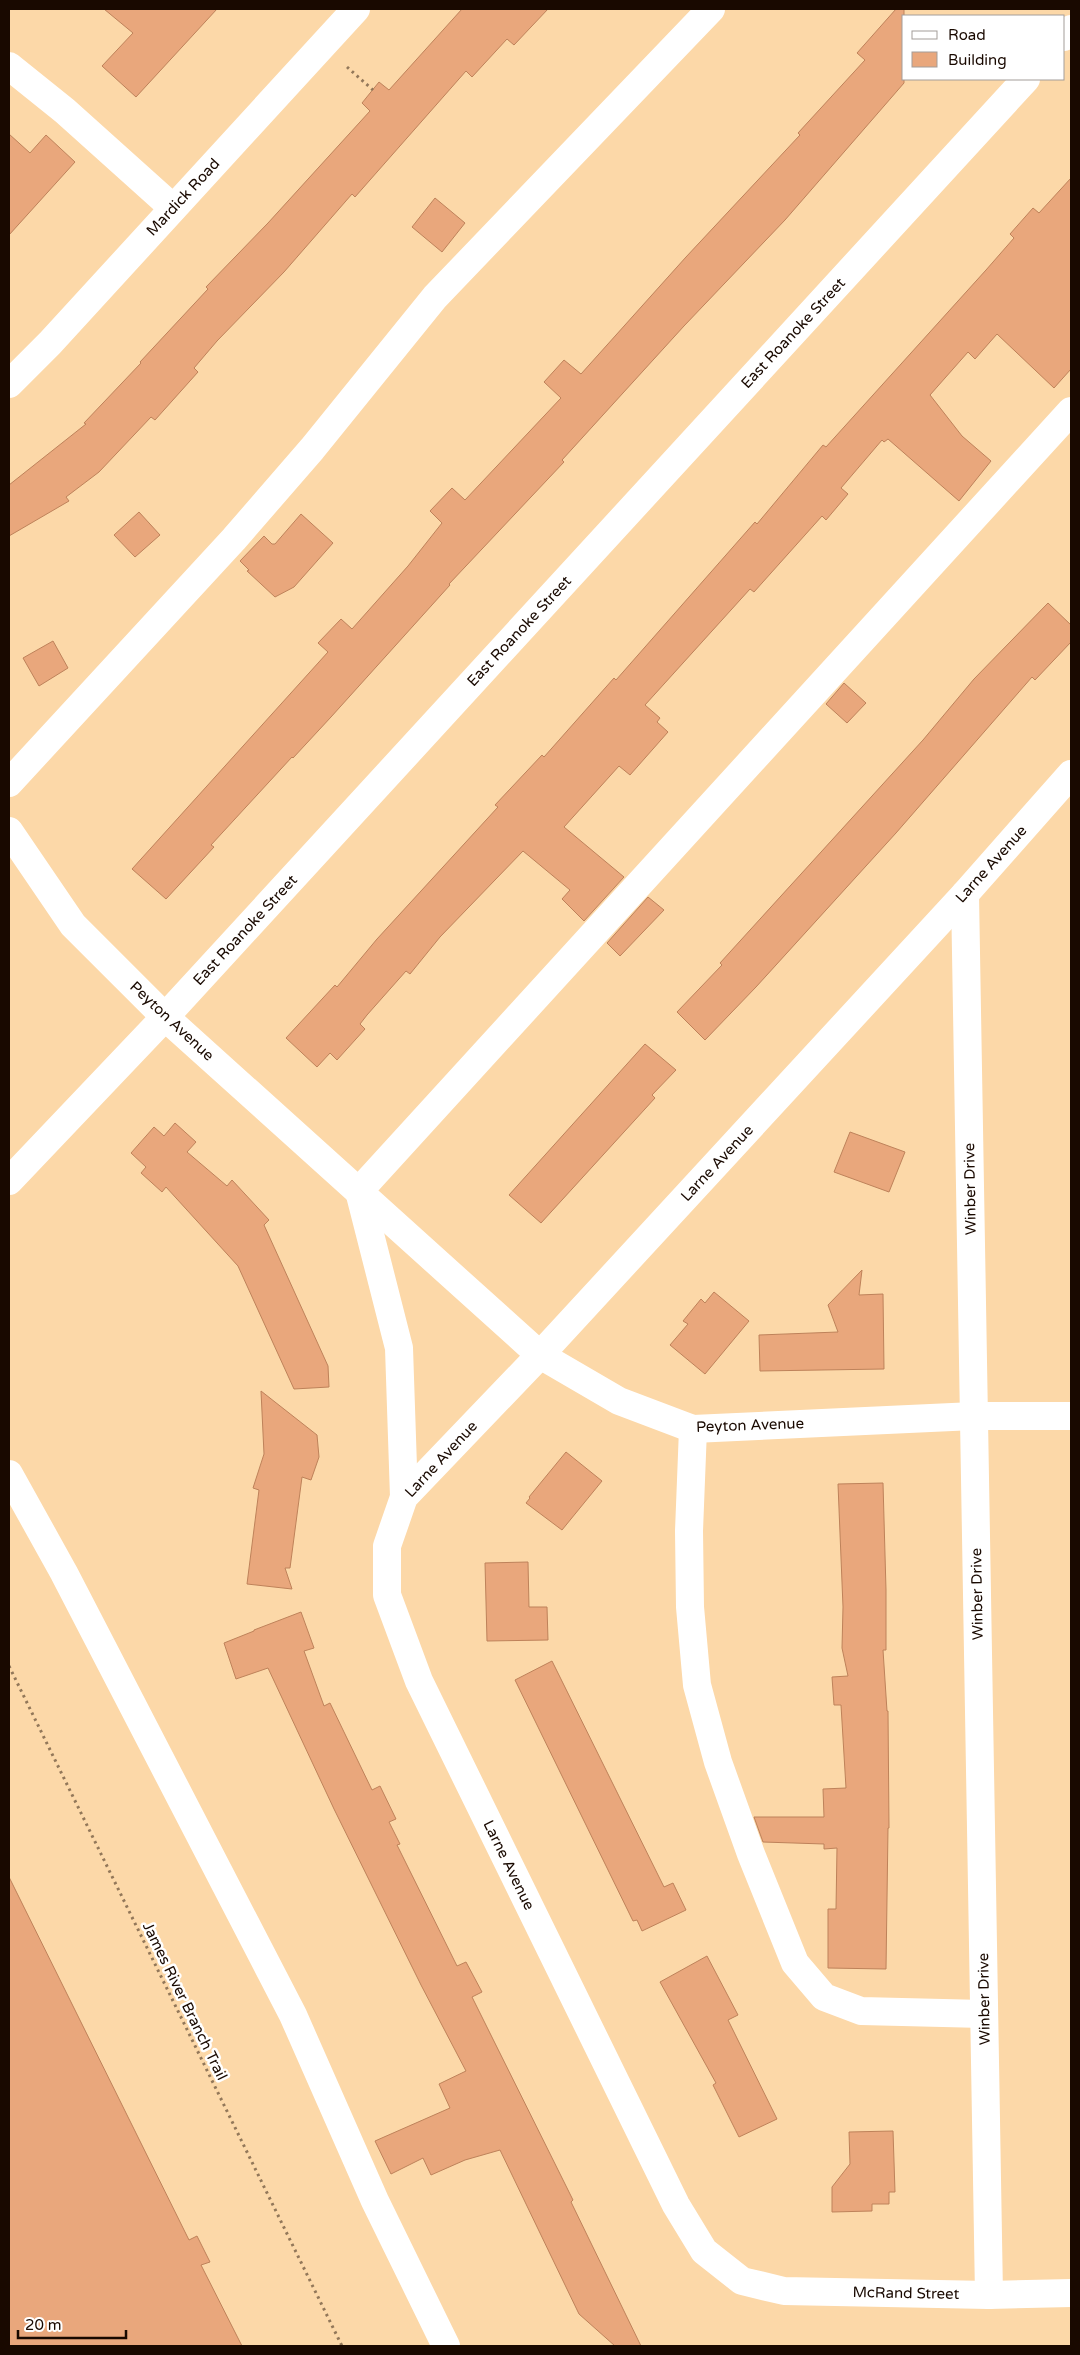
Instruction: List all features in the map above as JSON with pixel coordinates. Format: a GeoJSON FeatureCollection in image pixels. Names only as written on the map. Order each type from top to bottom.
{"type":"FeatureCollection","features":[{"type":"Feature","properties":{"kind":"street","name":"Mardick Road"},"geometry":{"type":"LineString","coordinates":[[9,384],[50,343],[356,9]]}},
{"type":"Feature","properties":{"kind":"street"},"geometry":{"type":"LineString","coordinates":[[9,783],[234,540],[312,449],[435,297],[712,9]]}},
{"type":"Feature","properties":{"kind":"street"},"geometry":{"type":"LineString","coordinates":[[9,66],[65,111],[173,208]]}},
{"type":"Feature","properties":{"kind":"street","name":"East Roanoke Street"},"geometry":{"type":"LineString","coordinates":[[9,1181],[165,1017],[1025,80]]}},
{"type":"Feature","properties":{"kind":"street"},"geometry":{"type":"LineString","coordinates":[[404,1496],[399,1348],[358,1191],[1071,411]]}},
{"type":"Feature","properties":{"kind":"street","name":"Larne Avenue"},"geometry":{"type":"LineString","coordinates":[[742,2281],[704,2251],[676,2205],[419,1680],[387,1595],[387,1546],[404,1496],[540,1354],[965,894],[1071,774]]}},
{"type":"Feature","properties":{"kind":"street","name":"Peyton Avenue"},"geometry":{"type":"LineString","coordinates":[[9,831],[73,924],[165,1017],[540,1354],[619,1401],[693,1429],[974,1416],[1071,1416]]}},
{"type":"Feature","properties":{"kind":"street","name":"Winber Drive"},"geometry":{"type":"LineString","coordinates":[[965,894],[989,2295]]}},
{"type":"Feature","properties":{"kind":"street"},"geometry":{"type":"LineString","coordinates":[[693,1429],[689,1531],[690,1607],[696,1685],[724,1780],[751,1854],[795,1963],[824,1998],[861,2011],[984,2014]]}},
{"type":"Feature","properties":{"kind":"street"},"geometry":{"type":"LineString","coordinates":[[9,1474],[64,1573],[293,2015],[375,2202],[446,2346]]}},
{"type":"Feature","properties":{"kind":"street","name":"McRand Street"},"geometry":{"type":"LineString","coordinates":[[742,2281],[784,2292],[989,2295],[1071,2293]]}},
{"type":"Feature","properties":{"kind":"path"},"geometry":{"type":"LineString","coordinates":[[350,70],[372,90]]}},
{"type":"Feature","properties":{"kind":"path","name":"James River Branch Trail"},"geometry":{"type":"LineString","coordinates":[[9,1666],[342,2346]]}},
{"type":"Feature","properties":{"kind":"building"},"geometry":{"type":"Polygon","coordinates":[[[104,9],[217,9],[136,97],[102,66],[133,33],[104,9]]]}},
{"type":"Feature","properties":{"kind":"building"},"geometry":{"type":"Polygon","coordinates":[[[462,9],[548,9],[514,45],[507,39],[472,77],[466,71],[355,197],[352,194],[284,272],[217,341],[194,368],[198,372],[155,420],[151,417],[99,472],[66,497],[69,501],[9,536],[9,485],[86,424],[84,423],[208,289],[206,287],[268,223],[370,111],[362,103],[379,82],[389,90],[462,9]]]}},
{"type":"Feature","properties":{"kind":"building"},"geometry":{"type":"Polygon","coordinates":[[[896,9],[904,9],[904,15],[902,15],[902,80],[904,80],[904,83],[785,220],[684,326],[562,460],[564,462],[449,584],[331,717],[211,845],[214,847],[166,899],[132,869],[328,652],[318,643],[341,619],[352,629],[408,566],[442,523],[430,511],[452,488],[465,500],[561,398],[544,382],[564,360],[581,374],[686,257],[800,135],[798,133],[865,60],[857,53],[896,9]]]}},
{"type":"Feature","properties":{"kind":"building"},"geometry":{"type":"Polygon","coordinates":[[[9,134],[30,153],[46,135],[75,162],[9,235],[9,134]]]}},
{"type":"Feature","properties":{"kind":"building"},"geometry":{"type":"Polygon","coordinates":[[[1071,178],[1071,369],[1054,388],[997,334],[975,359],[968,352],[930,395],[962,436],[991,461],[959,501],[888,439],[884,442],[882,440],[841,488],[848,494],[826,520],[822,516],[754,592],[750,589],[645,705],[660,718],[657,722],[668,732],[630,775],[619,766],[564,827],[624,877],[584,921],[562,899],[570,890],[523,851],[440,937],[410,974],[406,971],[360,1024],[365,1029],[337,1060],[330,1053],[317,1067],[286,1038],[335,985],[337,987],[377,939],[498,807],[495,805],[542,755],[544,757],[614,678],[616,680],[755,522],[757,524],[823,445],[826,447],[986,270],[1014,238],[1010,234],[1033,208],[1039,213],[1071,178]]]}},
{"type":"Feature","properties":{"kind":"building"},"geometry":{"type":"Polygon","coordinates":[[[435,198],[465,223],[442,252],[412,227],[435,198]]]}},
{"type":"Feature","properties":{"kind":"building"},"geometry":{"type":"Polygon","coordinates":[[[139,512],[160,535],[135,557],[114,535],[139,512]]]}},
{"type":"Feature","properties":{"kind":"building"},"geometry":{"type":"Polygon","coordinates":[[[301,514],[333,543],[294,587],[275,597],[247,571],[249,570],[240,561],[264,536],[272,544],[275,544],[301,514]]]}},
{"type":"Feature","properties":{"kind":"building"},"geometry":{"type":"Polygon","coordinates":[[[1048,603],[1071,625],[1071,642],[1035,680],[1032,677],[896,833],[756,987],[705,1040],[677,1012],[722,965],[720,963],[923,740],[974,679],[1048,603]]]}},
{"type":"Feature","properties":{"kind":"building"},"geometry":{"type":"Polygon","coordinates":[[[53,641],[68,668],[39,686],[23,658],[53,641]]]}},
{"type":"Feature","properties":{"kind":"building"},"geometry":{"type":"Polygon","coordinates":[[[844,683],[866,703],[847,723],[826,704],[844,683]]]}},
{"type":"Feature","properties":{"kind":"building"},"geometry":{"type":"Polygon","coordinates":[[[648,897],[664,910],[620,956],[607,943],[648,897]]]}},
{"type":"Feature","properties":{"kind":"building"},"geometry":{"type":"Polygon","coordinates":[[[645,1044],[676,1070],[652,1095],[655,1098],[541,1223],[509,1195],[645,1044]]]}},
{"type":"Feature","properties":{"kind":"building"},"geometry":{"type":"Polygon","coordinates":[[[175,1123],[196,1142],[187,1152],[227,1186],[232,1180],[269,1220],[264,1225],[328,1366],[329,1387],[294,1389],[238,1266],[166,1187],[162,1192],[141,1173],[146,1167],[131,1153],[154,1127],[164,1136],[175,1123]]]}},
{"type":"Feature","properties":{"kind":"building"},"geometry":{"type":"Polygon","coordinates":[[[850,1132],[905,1152],[889,1192],[834,1172],[850,1132]]]}},
{"type":"Feature","properties":{"kind":"building"},"geometry":{"type":"Polygon","coordinates":[[[862,1270],[859,1295],[883,1294],[884,1369],[760,1371],[759,1335],[838,1332],[828,1305],[862,1270]]]}},
{"type":"Feature","properties":{"kind":"building"},"geometry":{"type":"Polygon","coordinates":[[[714,1292],[749,1321],[705,1374],[670,1345],[688,1324],[683,1321],[701,1299],[705,1303],[714,1292]]]}},
{"type":"Feature","properties":{"kind":"building"},"geometry":{"type":"Polygon","coordinates":[[[261,1391],[317,1435],[319,1457],[311,1480],[302,1477],[290,1568],[285,1568],[292,1589],[247,1584],[259,1490],[253,1488],[264,1454],[261,1391]]]}},
{"type":"Feature","properties":{"kind":"building"},"geometry":{"type":"Polygon","coordinates":[[[566,1452],[602,1481],[562,1530],[526,1503],[566,1452]]]}},
{"type":"Feature","properties":{"kind":"building"},"geometry":{"type":"Polygon","coordinates":[[[883,1483],[886,1650],[883,1650],[888,1711],[889,1828],[886,1969],[828,1968],[828,1909],[836,1909],[837,1848],[824,1849],[824,1844],[763,1842],[754,1817],[824,1817],[823,1789],[846,1788],[841,1705],[834,1705],[832,1677],[848,1676],[842,1648],[843,1607],[838,1484],[883,1483]]]}},
{"type":"Feature","properties":{"kind":"building"},"geometry":{"type":"Polygon","coordinates":[[[528,1562],[529,1607],[547,1607],[548,1640],[487,1641],[485,1563],[528,1562]]]}},
{"type":"Feature","properties":{"kind":"building"},"geometry":{"type":"Polygon","coordinates":[[[301,1612],[314,1648],[304,1651],[324,1706],[330,1703],[372,1790],[380,1786],[396,1819],[389,1822],[400,1844],[397,1845],[457,1966],[466,1962],[482,1992],[472,1997],[573,2200],[571,2202],[641,2346],[615,2346],[579,2314],[500,2150],[465,2160],[431,2175],[423,2158],[391,2174],[375,2141],[450,2108],[439,2084],[466,2071],[334,1809],[268,1668],[236,1679],[224,1643],[301,1612]]]}},
{"type":"Feature","properties":{"kind":"building"},"geometry":{"type":"Polygon","coordinates":[[[552,1661],[664,1887],[673,1883],[686,1910],[642,1931],[637,1920],[633,1921],[515,1680],[552,1661]]]}},
{"type":"Feature","properties":{"kind":"building"},"geometry":{"type":"Polygon","coordinates":[[[9,1877],[189,2240],[197,2236],[210,2262],[201,2265],[242,2346],[9,2346],[9,1877]]]}},
{"type":"Feature","properties":{"kind":"building"},"geometry":{"type":"Polygon","coordinates":[[[707,1956],[738,2015],[728,2020],[777,2119],[739,2137],[713,2085],[716,2083],[660,1982],[707,1956]]]}},
{"type":"Feature","properties":{"kind":"building"},"geometry":{"type":"Polygon","coordinates":[[[893,2131],[895,2192],[889,2192],[889,2204],[872,2204],[872,2211],[832,2212],[832,2187],[850,2164],[849,2132],[893,2131]]]}}]}
